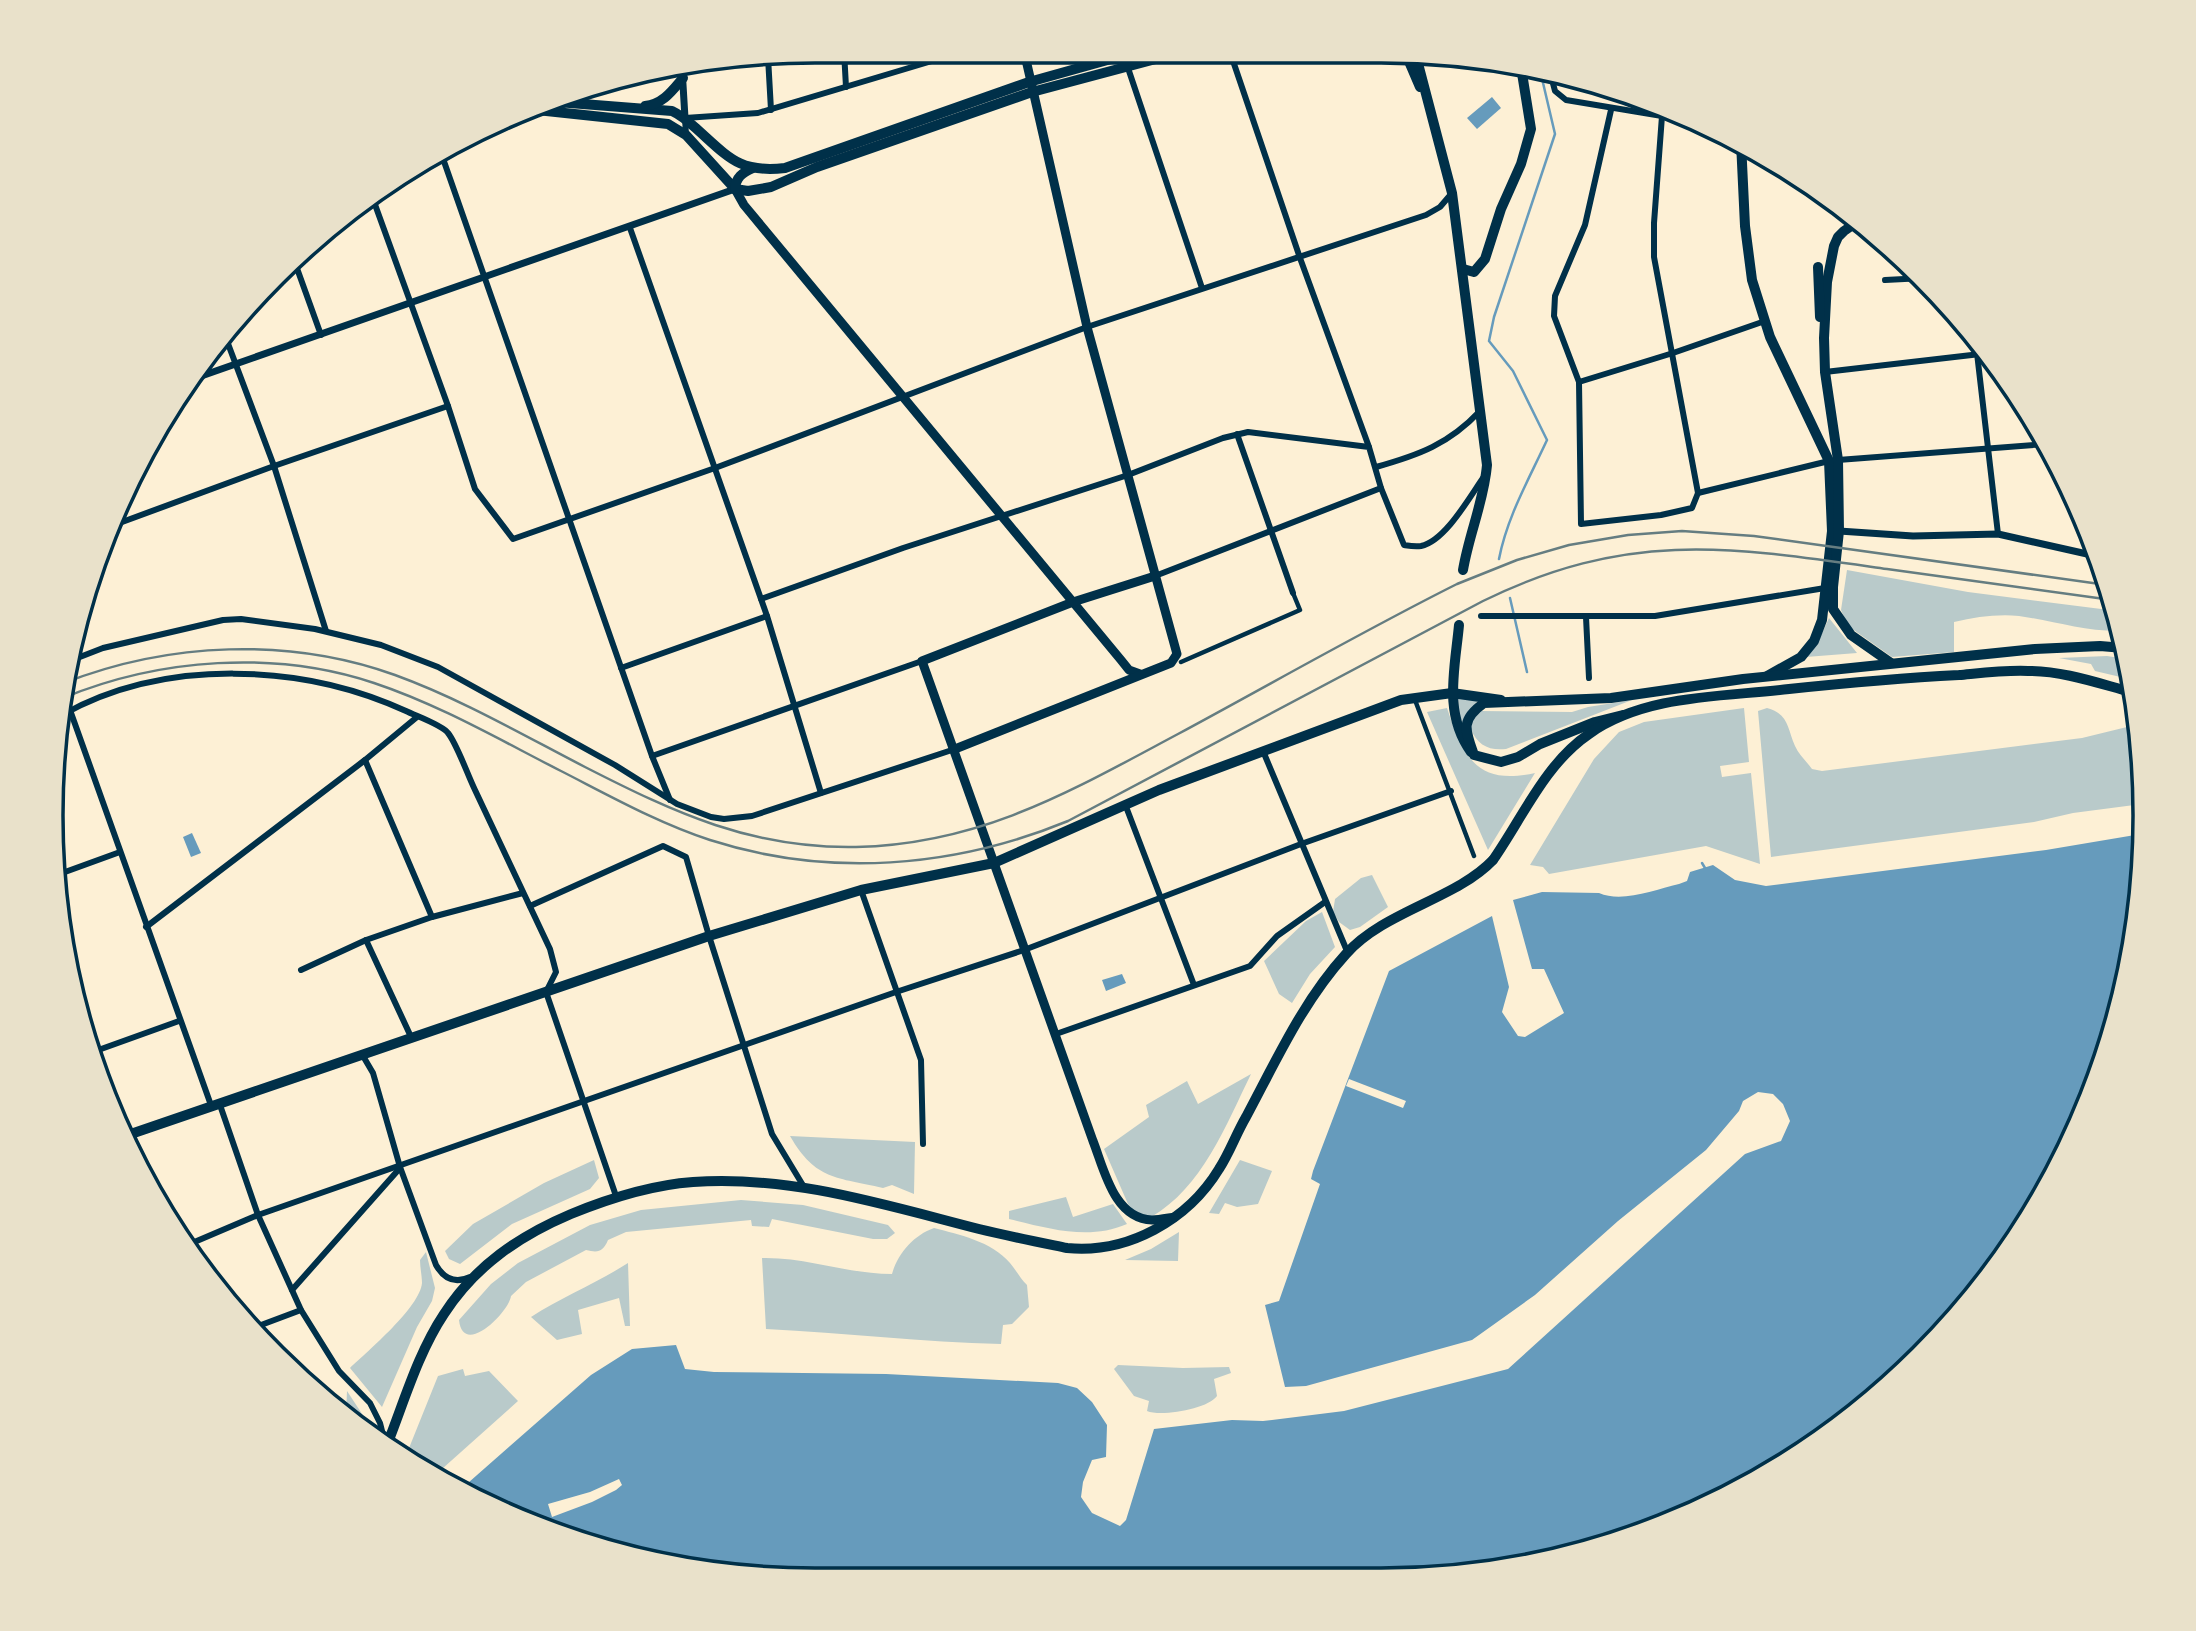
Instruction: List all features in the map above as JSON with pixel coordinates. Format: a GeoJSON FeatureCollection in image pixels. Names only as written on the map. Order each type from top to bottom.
{"type":"FeatureCollection","features":[{"type":"Feature","properties":{"kind":"main road"},"geometry":{"type":"LineString","coordinates":[[955,749],[1171,663],[1177,654],[1087,327],[1026,63]]}},
{"type":"Feature","properties":{"kind":"main road"},"geometry":{"type":"LineString","coordinates":[[573,103],[670,111],[685,118],[732,161],[767,170],[785,167],[1103,63]]}},
{"type":"Feature","properties":{"kind":"main road"},"geometry":{"type":"LineString","coordinates":[[735,189],[748,191],[771,187],[1030,87],[1145,63]]}},
{"type":"Feature","properties":{"kind":"main road"},"geometry":{"type":"LineString","coordinates":[[1411,64],[1429,104]]}},
{"type":"Feature","properties":{"kind":"main road"},"geometry":{"type":"LineString","coordinates":[[1418,65],[1452,193],[1486,474],[1482,501],[1466,550],[1463,570]]}},
{"type":"Feature","properties":{"kind":"main road"},"geometry":{"type":"LineString","coordinates":[[631,108],[654,105],[669,95],[682,75]]}},
{"type":"Feature","properties":{"kind":"main road"},"geometry":{"type":"LineString","coordinates":[[1463,269],[1474,272],[1485,259],[1501,209],[1527,148],[1531,129],[1522,76]]}},
{"type":"Feature","properties":{"kind":"main road"},"geometry":{"type":"LineString","coordinates":[[551,111],[659,122],[686,135],[735,189],[744,205],[1129,670],[1142,674]]}},
{"type":"Feature","properties":{"kind":"main road"},"geometry":{"type":"LineString","coordinates":[[1742,156],[1745,226],[1752,280],[1765,321],[1794,390],[1833,460]]}},
{"type":"Feature","properties":{"kind":"main road"},"geometry":{"type":"LineString","coordinates":[[735,189],[739,176],[753,168]]}},
{"type":"Feature","properties":{"kind":"main road"},"geometry":{"type":"LineString","coordinates":[[1849,227],[1843,231],[1834,246],[1827,282],[1824,338],[1836,531],[1833,609],[1851,635],[1891,663]]}},
{"type":"Feature","properties":{"kind":"main road"},"geometry":{"type":"LineString","coordinates":[[1818,267],[1819,313],[1824,338]]}},
{"type":"Feature","properties":{"kind":"main road"},"geometry":{"type":"LineString","coordinates":[[1766,677],[1801,657],[1814,641],[1822,620],[1836,531]]}},
{"type":"Feature","properties":{"kind":"main road"},"geometry":{"type":"LineString","coordinates":[[1156,576],[1073,602],[922,661],[1024,950],[1115,1195],[1125,1210],[1138,1216],[1152,1220],[1176,1217]]}},
{"type":"Feature","properties":{"kind":"main road"},"geometry":{"type":"LineString","coordinates":[[1459,625],[1452,692],[1458,732],[1474,755],[1500,762],[1518,757],[1540,744],[1595,722],[1653,706],[1745,693],[1866,681],[2028,671],[2069,674],[2122,689]]}},
{"type":"Feature","properties":{"kind":"main road"},"geometry":{"type":"LineString","coordinates":[[1474,755],[1465,733],[1467,721],[1472,711],[1484,703],[1611,698],[1891,663],[2035,649],[2114,647]]}},
{"type":"Feature","properties":{"kind":"main road"},"geometry":{"type":"LineString","coordinates":[[134,1133],[709,936],[861,890],[992,859],[1125,804],[1413,697],[1452,692],[1517,702]]}},
{"type":"Feature","properties":{"kind":"main road"},"geometry":{"type":"LineString","coordinates":[[390,1436],[433,1332],[452,1302],[476,1274],[501,1252],[530,1233],[617,1196],[694,1182],[750,1181],[804,1187],[890,1205],[1002,1234],[1084,1250],[1117,1245],[1161,1227],[1176,1217],[1205,1188],[1220,1168],[1304,1010],[1347,951],[1381,926],[1473,876],[1493,860],[1563,755],[1590,733],[1623,715]]}},
{"type":"Feature","properties":{"kind":"street"},"geometry":{"type":"LineString","coordinates":[[845,63],[846,88]]}},
{"type":"Feature","properties":{"kind":"street"},"geometry":{"type":"LineString","coordinates":[[685,118],[758,113],[926,63]]}},
{"type":"Feature","properties":{"kind":"street"},"geometry":{"type":"LineString","coordinates":[[1234,63],[1300,258],[1376,467],[1381,488],[1404,545],[1418,547],[1433,541],[1455,518],[1486,474]]}},
{"type":"Feature","properties":{"kind":"street"},"geometry":{"type":"LineString","coordinates":[[768,65],[771,110]]}},
{"type":"Feature","properties":{"kind":"street"},"geometry":{"type":"LineString","coordinates":[[1128,68],[1202,288]]}},
{"type":"Feature","properties":{"kind":"street"},"geometry":{"type":"LineString","coordinates":[[683,75],[686,135]]}},
{"type":"Feature","properties":{"kind":"street"},"geometry":{"type":"LineString","coordinates":[[1553,84],[1555,91],[1566,100],[1659,117]]}},
{"type":"Feature","properties":{"kind":"street"},"geometry":{"type":"LineString","coordinates":[[1611,110],[1585,225],[1555,296],[1554,316],[1579,382],[1581,524],[1692,508],[1698,493],[1654,257],[1662,118]]}},
{"type":"Feature","properties":{"kind":"street"},"geometry":{"type":"LineString","coordinates":[[444,161],[652,756],[670,800]]}},
{"type":"Feature","properties":{"kind":"street"},"geometry":{"type":"LineString","coordinates":[[207,374],[630,228],[735,189]]}},
{"type":"Feature","properties":{"kind":"street"},"geometry":{"type":"LineString","coordinates":[[375,206],[475,489],[513,539],[715,468],[1087,327],[1426,215],[1440,207],[1452,193]]}},
{"type":"Feature","properties":{"kind":"street"},"geometry":{"type":"LineString","coordinates":[[630,228],[767,616],[821,793]]}},
{"type":"Feature","properties":{"kind":"street"},"geometry":{"type":"LineString","coordinates":[[297,270],[321,335]]}},
{"type":"Feature","properties":{"kind":"street"},"geometry":{"type":"LineString","coordinates":[[1885,280],[1908,279]]}},
{"type":"Feature","properties":{"kind":"street"},"geometry":{"type":"LineString","coordinates":[[1579,382],[1765,321]]}},
{"type":"Feature","properties":{"kind":"street"},"geometry":{"type":"LineString","coordinates":[[229,345],[274,466],[326,631]]}},
{"type":"Feature","properties":{"kind":"street"},"geometry":{"type":"LineString","coordinates":[[1825,372],[1975,354]]}},
{"type":"Feature","properties":{"kind":"street"},"geometry":{"type":"LineString","coordinates":[[1976,356],[1998,534]]}},
{"type":"Feature","properties":{"kind":"street"},"geometry":{"type":"LineString","coordinates":[[123,522],[448,406]]}},
{"type":"Feature","properties":{"kind":"street"},"geometry":{"type":"LineString","coordinates":[[1376,467],[1438,446],[1462,430],[1480,411]]}},
{"type":"Feature","properties":{"kind":"street"},"geometry":{"type":"LineString","coordinates":[[761,599],[1248,432],[1369,447]]}},
{"type":"Feature","properties":{"kind":"street"},"geometry":{"type":"LineString","coordinates":[[1181,662],[1300,610],[1237,435]]}},
{"type":"Feature","properties":{"kind":"street"},"geometry":{"type":"LineString","coordinates":[[1698,493],[1833,460],[2035,445]]}},
{"type":"Feature","properties":{"kind":"street"},"geometry":{"type":"LineString","coordinates":[[1156,576],[1381,488]]}},
{"type":"Feature","properties":{"kind":"street"},"geometry":{"type":"LineString","coordinates":[[1836,531],[1913,536],[1998,534],[2085,554]]}},
{"type":"Feature","properties":{"kind":"street"},"geometry":{"type":"LineString","coordinates":[[1481,616],[1655,617],[1825,588]]}},
{"type":"Feature","properties":{"kind":"street"},"geometry":{"type":"LineString","coordinates":[[621,668],[767,616]]}},
{"type":"Feature","properties":{"kind":"street"},"geometry":{"type":"LineString","coordinates":[[1586,617],[1589,678]]}},
{"type":"Feature","properties":{"kind":"street"},"geometry":{"type":"LineString","coordinates":[[80,657],[103,648],[227,620],[253,620],[326,631],[388,648],[438,667],[615,765],[670,800],[711,817],[724,819],[752,816],[955,749]]}},
{"type":"Feature","properties":{"kind":"street"},"geometry":{"type":"LineString","coordinates":[[652,756],[922,661]]}},
{"type":"Feature","properties":{"kind":"street"},"geometry":{"type":"LineString","coordinates":[[70,710],[92,699],[147,684],[183,678],[249,673],[348,688],[448,732],[550,949],[556,972],[546,992],[617,1196]]}},
{"type":"Feature","properties":{"kind":"street"},"geometry":{"type":"LineString","coordinates":[[1413,697],[1474,856]]}},
{"type":"Feature","properties":{"kind":"street"},"geometry":{"type":"LineString","coordinates":[[70,710],[179,1021],[258,1215],[301,1310],[339,1371],[370,1403],[382,1430]]}},
{"type":"Feature","properties":{"kind":"street"},"geometry":{"type":"LineString","coordinates":[[146,927],[365,760],[417,717]]}},
{"type":"Feature","properties":{"kind":"street"},"geometry":{"type":"LineString","coordinates":[[1263,751],[1347,951]]}},
{"type":"Feature","properties":{"kind":"street"},"geometry":{"type":"LineString","coordinates":[[365,760],[432,916]]}},
{"type":"Feature","properties":{"kind":"street"},"geometry":{"type":"LineString","coordinates":[[195,1242],[258,1215],[896,992],[1024,950],[1301,844],[1451,791]]}},
{"type":"Feature","properties":{"kind":"street"},"geometry":{"type":"LineString","coordinates":[[1125,804],[1194,985]]}},
{"type":"Feature","properties":{"kind":"street"},"geometry":{"type":"LineString","coordinates":[[530,906],[663,846],[686,858],[772,1134],[804,1187]]}},
{"type":"Feature","properties":{"kind":"street"},"geometry":{"type":"LineString","coordinates":[[66,872],[120,852]]}},
{"type":"Feature","properties":{"kind":"street"},"geometry":{"type":"LineString","coordinates":[[861,890],[921,1060],[924,1090],[923,1144]]}},
{"type":"Feature","properties":{"kind":"street"},"geometry":{"type":"LineString","coordinates":[[301,970],[366,940],[432,916],[523,893]]}},
{"type":"Feature","properties":{"kind":"street"},"geometry":{"type":"LineString","coordinates":[[1056,1034],[1250,966],[1277,936],[1325,902]]}},
{"type":"Feature","properties":{"kind":"street"},"geometry":{"type":"LineString","coordinates":[[366,940],[412,1039]]}},
{"type":"Feature","properties":{"kind":"street"},"geometry":{"type":"LineString","coordinates":[[101,1049],[179,1021]]}},
{"type":"Feature","properties":{"kind":"street"},"geometry":{"type":"LineString","coordinates":[[363,1056],[373,1073],[400,1167],[442,1274],[461,1281],[476,1274]]}},
{"type":"Feature","properties":{"kind":"street"},"geometry":{"type":"LineString","coordinates":[[292,1290],[400,1167]]}},
{"type":"Feature","properties":{"kind":"street"},"geometry":{"type":"LineString","coordinates":[[262,1325],[301,1310]]}},
{"type":"Feature","properties":{"kind":"shaded area"},"geometry":{"type":"Polygon","coordinates":[[[1847,570],[1968,592],[2104,609],[2110,631],[2019,616],[1986,616],[1954,622],[1954,652],[1892,657],[1848,626],[1841,610],[1847,570]]]}},
{"type":"Feature","properties":{"kind":"shaded area"},"geometry":{"type":"Polygon","coordinates":[[[1829,618],[1857,653],[1806,657],[1818,642],[1829,618]]]}},
{"type":"Feature","properties":{"kind":"shaded area"},"geometry":{"type":"Polygon","coordinates":[[[2116,657],[2120,677],[2095,671],[2091,664],[2059,658],[2116,657]]]}},
{"type":"Feature","properties":{"kind":"shaded area"},"geometry":{"type":"Polygon","coordinates":[[[1458,698],[1478,700],[1465,717],[1461,730],[1458,698]]]}},
{"type":"Feature","properties":{"kind":"shaded area"},"geometry":{"type":"Polygon","coordinates":[[[1632,700],[1506,749],[1484,746],[1471,729],[1472,718],[1480,711],[1572,712],[1632,700]]]}},
{"type":"Feature","properties":{"kind":"shaded area"},"geometry":{"type":"Polygon","coordinates":[[[1447,708],[1459,741],[1475,764],[1499,775],[1535,773],[1488,850],[1427,712],[1447,708]]]}},
{"type":"Feature","properties":{"kind":"shaded area"},"geometry":{"type":"Polygon","coordinates":[[[1744,708],[1749,762],[1720,766],[1722,777],[1751,773],[1760,864],[1706,846],[1549,874],[1543,867],[1530,865],[1594,759],[1619,732],[1644,722],[1744,708]]]}},
{"type":"Feature","properties":{"kind":"shaded area"},"geometry":{"type":"Polygon","coordinates":[[[1767,708],[1780,714],[1797,749],[1812,769],[1822,771],[2082,738],[2128,727],[2133,805],[2073,813],[2034,822],[1771,857],[1758,711],[1767,708]]]}},
{"type":"Feature","properties":{"kind":"shaded area"},"geometry":{"type":"Polygon","coordinates":[[[1372,875],[1388,907],[1360,927],[1350,930],[1339,922],[1333,912],[1335,899],[1361,878],[1372,875]]]}},
{"type":"Feature","properties":{"kind":"shaded area"},"geometry":{"type":"Polygon","coordinates":[[[1322,912],[1335,947],[1310,974],[1292,1003],[1279,994],[1264,961],[1306,921],[1322,912]]]}},
{"type":"Feature","properties":{"kind":"shaded area"},"geometry":{"type":"Polygon","coordinates":[[[1251,1074],[1211,1154],[1185,1190],[1151,1217],[1135,1212],[1128,1204],[1104,1149],[1149,1117],[1146,1105],[1187,1081],[1198,1104],[1251,1074]]]}},
{"type":"Feature","properties":{"kind":"shaded area"},"geometry":{"type":"Polygon","coordinates":[[[790,1136],[915,1142],[914,1194],[892,1185],[883,1188],[829,1175],[809,1162],[790,1136]]]}},
{"type":"Feature","properties":{"kind":"shaded area"},"geometry":{"type":"Polygon","coordinates":[[[594,1160],[599,1178],[590,1189],[512,1224],[460,1264],[449,1259],[445,1251],[473,1224],[544,1183],[594,1160]]]}},
{"type":"Feature","properties":{"kind":"shaded area"},"geometry":{"type":"Polygon","coordinates":[[[1240,1160],[1272,1171],[1258,1204],[1237,1207],[1225,1203],[1219,1214],[1209,1213],[1240,1160]]]}},
{"type":"Feature","properties":{"kind":"shaded area"},"geometry":{"type":"Polygon","coordinates":[[[1066,1197],[1073,1217],[1113,1204],[1127,1224],[1098,1232],[1083,1232],[1053,1229],[1009,1219],[1009,1211],[1066,1197]]]}},
{"type":"Feature","properties":{"kind":"shaded area"},"geometry":{"type":"Polygon","coordinates":[[[741,1200],[803,1205],[888,1225],[895,1233],[887,1239],[873,1239],[772,1219],[769,1227],[752,1226],[751,1220],[626,1232],[608,1240],[600,1251],[586,1250],[526,1282],[511,1296],[503,1312],[486,1328],[469,1335],[462,1331],[459,1320],[491,1284],[518,1263],[590,1225],[641,1210],[741,1200]]]}},
{"type":"Feature","properties":{"kind":"shaded area"},"geometry":{"type":"Polygon","coordinates":[[[934,1228],[975,1240],[994,1249],[1010,1263],[1027,1285],[1029,1307],[1012,1324],[1003,1325],[1001,1344],[766,1329],[762,1258],[892,1274],[898,1259],[908,1246],[920,1235],[934,1228]]]}},
{"type":"Feature","properties":{"kind":"shaded area"},"geometry":{"type":"Polygon","coordinates":[[[1179,1232],[1178,1261],[1125,1260],[1151,1249],[1179,1232]]]}},
{"type":"Feature","properties":{"kind":"shaded area"},"geometry":{"type":"Polygon","coordinates":[[[426,1252],[435,1288],[432,1301],[417,1327],[382,1407],[350,1368],[392,1328],[412,1304],[422,1283],[420,1260],[426,1252]]]}},
{"type":"Feature","properties":{"kind":"shaded area"},"geometry":{"type":"Polygon","coordinates":[[[628,1263],[630,1326],[625,1326],[619,1298],[578,1310],[582,1334],[557,1340],[531,1317],[604,1277],[628,1263]]]}},
{"type":"Feature","properties":{"kind":"shaded area"},"geometry":{"type":"Polygon","coordinates":[[[1118,1365],[1229,1367],[1231,1373],[1214,1379],[1217,1396],[1212,1401],[1184,1411],[1154,1413],[1147,1411],[1149,1401],[1134,1396],[1114,1369],[1118,1365]]]}},
{"type":"Feature","properties":{"kind":"shaded area"},"geometry":{"type":"Polygon","coordinates":[[[463,1369],[465,1376],[489,1371],[518,1401],[442,1469],[409,1448],[438,1376],[463,1369]]]}},
{"type":"Feature","properties":{"kind":"shaded area"},"geometry":{"type":"Polygon","coordinates":[[[347,1391],[364,1417],[357,1412],[346,1403],[347,1391]]]}},
{"type":"Feature","properties":{"kind":"water"},"geometry":{"type":"Polygon","coordinates":[[[1492,97],[1501,108],[1477,129],[1467,118],[1492,97]]]}},
{"type":"Feature","properties":{"kind":"water"},"geometry":{"type":"Polygon","coordinates":[[[192,833],[201,853],[191,857],[183,837],[192,833]]]}},
{"type":"Feature","properties":{"kind":"water"},"geometry":{"type":"Polygon","coordinates":[[[2132,835],[2127,914],[2107,1010],[2076,1103],[2032,1192],[2006,1234],[1946,1312],[1913,1348],[1877,1381],[1799,1441],[1757,1467],[1668,1511],[1622,1528],[1527,1554],[1430,1566],[816,1568],[717,1562],[669,1554],[574,1528],[528,1511],[469,1482],[591,1375],[632,1349],[676,1345],[685,1369],[714,1372],[886,1374],[1058,1383],[1077,1388],[1092,1402],[1107,1425],[1106,1457],[1092,1460],[1083,1482],[1081,1497],[1092,1513],[1120,1526],[1126,1520],[1154,1429],[1232,1420],[1263,1421],[1344,1411],[1508,1369],[1745,1154],[1781,1141],[1790,1121],[1783,1104],[1773,1094],[1758,1092],[1743,1101],[1739,1111],[1706,1150],[1618,1221],[1535,1295],[1472,1340],[1306,1386],[1285,1387],[1265,1305],[1279,1301],[1320,1184],[1311,1179],[1313,1171],[1389,971],[1492,916],[1509,987],[1502,1012],[1518,1036],[1525,1037],[1564,1013],[1544,969],[1532,969],[1513,900],[1542,892],[1628,896],[1679,884],[1687,881],[1690,872],[1713,865],[1735,880],[1766,886],[2046,850],[2132,835]]]}},
{"type":"Feature","properties":{"kind":"water"},"geometry":{"type":"Polygon","coordinates":[[[1122,974],[1126,983],[1106,991],[1102,980],[1122,974]]]}},
{"type":"Feature","properties":{"kind":"pier"},"geometry":{"type":"Polygon","coordinates":[[[1349,1079],[1406,1101],[1403,1108],[1346,1086],[1349,1079]]]}},
{"type":"Feature","properties":{"kind":"pier"},"geometry":{"type":"Polygon","coordinates":[[[619,1479],[622,1485],[616,1490],[552,1517],[548,1504],[590,1492],[619,1479]]]}},
{"type":"Feature","properties":{"kind":"waterway"},"geometry":{"type":"LineString","coordinates":[[1499,559],[1513,513],[1547,440],[1513,371],[1489,341],[1494,317],[1555,134],[1543,81]]}},
{"type":"Feature","properties":{"kind":"waterway"},"geometry":{"type":"LineString","coordinates":[[1510,598],[1527,672]]}},
{"type":"Feature","properties":{"kind":"waterway"},"geometry":{"type":"LineString","coordinates":[[1702,863],[1705,868]]}},
{"type":"Feature","properties":{"kind":"railway"},"geometry":{"type":"LineString","coordinates":[[75,679],[145,659],[229,649],[313,654],[355,663],[395,675],[444,695],[618,784],[715,825],[782,842],[856,847],[902,844],[944,836],[1024,811],[1100,775],[1457,584],[1517,560],[1569,545],[1628,535],[1682,531],[1754,536],[2096,583]]}},
{"type":"Feature","properties":{"kind":"railway"},"geometry":{"type":"LineString","coordinates":[[73,695],[139,674],[218,663],[297,666],[336,673],[374,683],[422,702],[634,808],[710,840],[800,860],[890,862],[936,858],[981,849],[1068,821],[1483,601],[1536,578],[1586,563],[1635,553],[1730,550],[1831,561],[2100,598]]}}]}
